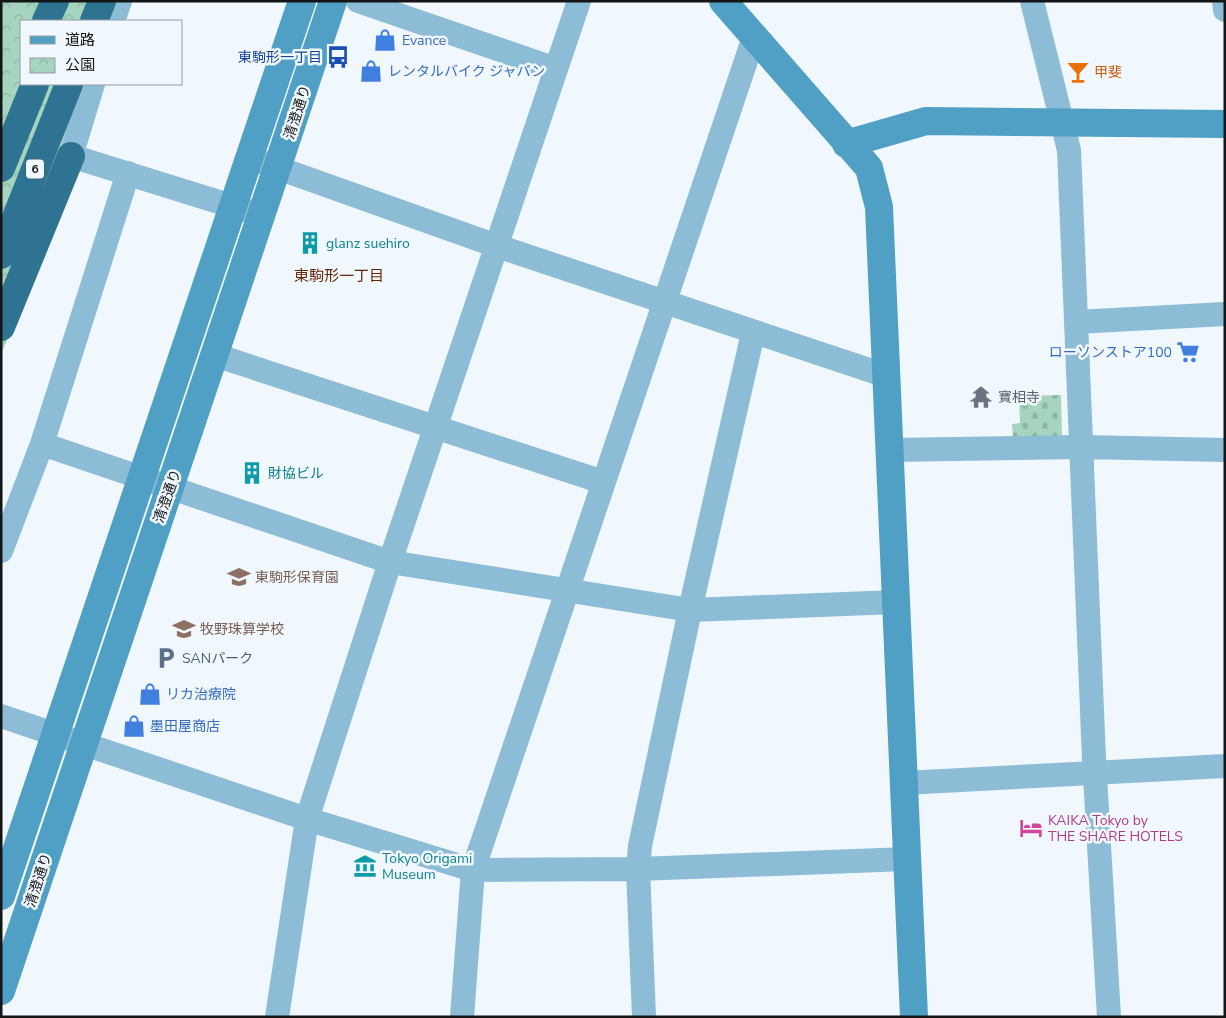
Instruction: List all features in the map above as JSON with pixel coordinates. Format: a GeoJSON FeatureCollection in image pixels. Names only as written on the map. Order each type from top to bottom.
{"type":"FeatureCollection","features":[{"type":"Feature","properties":{"kind":"highway"},"geometry":{"type":"LineString","coordinates":[[46,20],[55,1]]}},
{"type":"Feature","properties":{"kind":"highway"},"geometry":{"type":"LineString","coordinates":[[60,20],[68,1]]}},
{"type":"Feature","properties":{"kind":"highway"},"geometry":{"type":"LineString","coordinates":[[94,20],[102,1]]}},
{"type":"Feature","properties":{"kind":"highway"},"geometry":{"type":"LineString","coordinates":[[1,116],[20,76]]}},
{"type":"Feature","properties":{"kind":"highway","name":"6"},"geometry":{"type":"LineString","coordinates":[[1,168],[35,85]]}},
{"type":"Feature","properties":{"kind":"highway","name":"6"},"geometry":{"type":"LineString","coordinates":[[1,255],[69,85]]}},
{"type":"Feature","properties":{"kind":"highway"},"geometry":{"type":"LineString","coordinates":[[1,327],[71,156]]}},
{"type":"Feature","properties":{"kind":"main road"},"geometry":{"type":"LineString","coordinates":[[1,896],[302,1]]}},
{"type":"Feature","properties":{"kind":"main road","name":"清澄通り"},"geometry":{"type":"LineString","coordinates":[[1,991],[82,745],[263,215],[333,1]]}},
{"type":"Feature","properties":{"kind":"main road"},"geometry":{"type":"LineString","coordinates":[[723,1],[846,144],[869,168],[879,208],[914,1017]]}},
{"type":"Feature","properties":{"kind":"main road"},"geometry":{"type":"LineString","coordinates":[[846,144],[926,121],[1225,124]]}},
{"type":"Feature","properties":{"kind":"street"},"geometry":{"type":"LineString","coordinates":[[113,20],[120,1]]}},
{"type":"Feature","properties":{"kind":"street"},"geometry":{"type":"LineString","coordinates":[[358,1],[556,69]]}},
{"type":"Feature","properties":{"kind":"street"},"geometry":{"type":"LineString","coordinates":[[277,1017],[307,819],[390,562],[579,1]]}},
{"type":"Feature","properties":{"kind":"street"},"geometry":{"type":"LineString","coordinates":[[1032,1],[1064,123],[1069,150],[1095,773],[1109,1017]]}},
{"type":"Feature","properties":{"kind":"street"},"geometry":{"type":"LineString","coordinates":[[1224,1],[1225,10]]}},
{"type":"Feature","properties":{"kind":"street"},"geometry":{"type":"LineString","coordinates":[[462,1017],[473,870],[754,37]]}},
{"type":"Feature","properties":{"kind":"street"},"geometry":{"type":"LineString","coordinates":[[93,85],[71,156],[263,215]]}},
{"type":"Feature","properties":{"kind":"street"},"geometry":{"type":"LineString","coordinates":[[250,158],[497,246],[886,376]]}},
{"type":"Feature","properties":{"kind":"street"},"geometry":{"type":"LineString","coordinates":[[1,551],[42,444],[128,173]]}},
{"type":"Feature","properties":{"kind":"street"},"geometry":{"type":"LineString","coordinates":[[1076,322],[1225,314]]}},
{"type":"Feature","properties":{"kind":"street"},"geometry":{"type":"LineString","coordinates":[[644,1017],[638,869],[640,846],[690,610],[753,333]]}},
{"type":"Feature","properties":{"kind":"street"},"geometry":{"type":"LineString","coordinates":[[215,355],[603,482]]}},
{"type":"Feature","properties":{"kind":"street"},"geometry":{"type":"LineString","coordinates":[[42,444],[390,562],[690,610],[896,602]]}},
{"type":"Feature","properties":{"kind":"street"},"geometry":{"type":"LineString","coordinates":[[890,450],[1082,447],[1225,450]]}},
{"type":"Feature","properties":{"kind":"street"},"geometry":{"type":"LineString","coordinates":[[1,716],[82,745],[307,819],[473,870],[638,869],[907,859]]}},
{"type":"Feature","properties":{"kind":"street"},"geometry":{"type":"LineString","coordinates":[[904,783],[1225,766]]}},
{"type":"Feature","properties":{"kind":"green space"},"geometry":{"type":"Polygon","coordinates":[[[1,1],[123,1],[115,20],[20,20],[20,85],[91,85],[37,261],[1,355],[1,1]]]}},
{"type":"Feature","properties":{"kind":"green space"},"geometry":{"type":"Polygon","coordinates":[[[1061,395],[1062,437],[1013,438],[1012,424],[1020,423],[1019,396],[1061,395]]]}},
{"type":"Feature","properties":{"kind":"place","name":"Evance"},"geometry":{"type":"Point","coordinates":[385,40]}},
{"type":"Feature","properties":{"kind":"place","name":"東駒形一丁目"},"geometry":{"type":"Point","coordinates":[338,57]}},
{"type":"Feature","properties":{"kind":"place","name":"レンタルバイク ジャパン"},"geometry":{"type":"Point","coordinates":[371,71]}},
{"type":"Feature","properties":{"kind":"place","name":"甲斐"},"geometry":{"type":"Point","coordinates":[1078,72]}},
{"type":"Feature","properties":{"kind":"place","name":"glanz suehiro"},"geometry":{"type":"Point","coordinates":[310,243]}},
{"type":"Feature","properties":{"kind":"place","name":"ローソンストア100"},"geometry":{"type":"Point","coordinates":[1188,352]}},
{"type":"Feature","properties":{"kind":"place","name":"寶相寺"},"geometry":{"type":"Point","coordinates":[981,397]}},
{"type":"Feature","properties":{"kind":"place","name":"財協ビル"},"geometry":{"type":"Point","coordinates":[252,473]}},
{"type":"Feature","properties":{"kind":"place","name":"東駒形保育園"},"geometry":{"type":"Point","coordinates":[239,577]}},
{"type":"Feature","properties":{"kind":"place","name":"牧野珠算学校"},"geometry":{"type":"Point","coordinates":[184,629]}},
{"type":"Feature","properties":{"kind":"place","name":"SANパーク"},"geometry":{"type":"Point","coordinates":[166,658]}},
{"type":"Feature","properties":{"kind":"place","name":"リカ治療院"},"geometry":{"type":"Point","coordinates":[150,694]}},
{"type":"Feature","properties":{"kind":"place","name":"墨田屋商店"},"geometry":{"type":"Point","coordinates":[134,726]}},
{"type":"Feature","properties":{"kind":"place","name":"KAIKA Tokyo by THE SHARE HOTELS"},"geometry":{"type":"Point","coordinates":[1031,828]}},
{"type":"Feature","properties":{"kind":"place","name":"Tokyo Origami Museum"},"geometry":{"type":"Point","coordinates":[365,866]}},
{"type":"Feature","properties":{"kind":"district","name":"東駒形一丁目"},"geometry":{"type":"Point","coordinates":[339,276]}}]}
